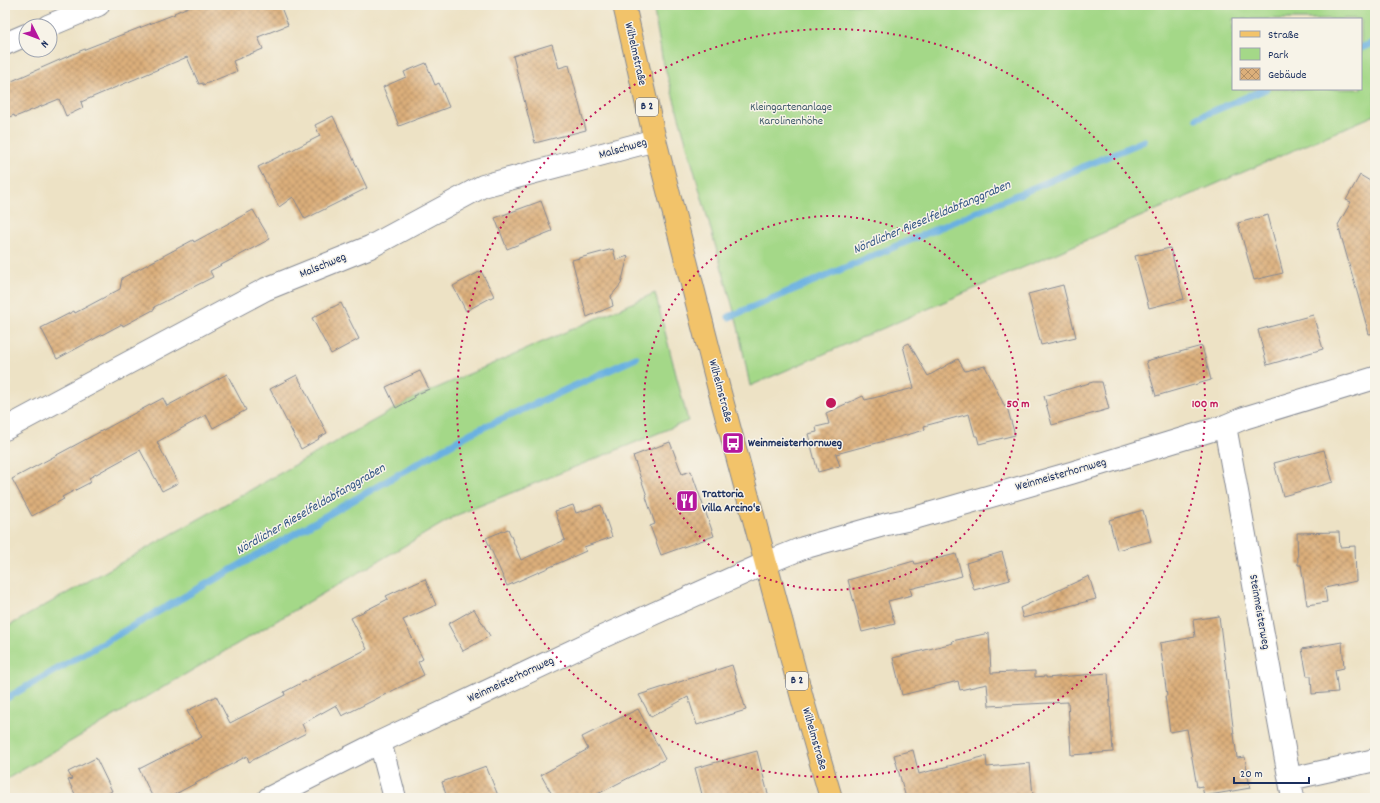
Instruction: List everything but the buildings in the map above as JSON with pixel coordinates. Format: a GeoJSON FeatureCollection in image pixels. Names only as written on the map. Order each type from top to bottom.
{"type":"FeatureCollection","features":[{"type":"Feature","properties":{"kind":"main road","name":"Wilhelmstraße"},"geometry":{"type":"LineString","coordinates":[[624,5],[655,140],[720,393],[804,705],[831,798]]}},
{"type":"Feature","properties":{"kind":"street"},"geometry":{"type":"LineString","coordinates":[[58,22],[98,5]]}},
{"type":"Feature","properties":{"kind":"street"},"geometry":{"type":"LineString","coordinates":[[5,44],[18,38]]}},
{"type":"Feature","properties":{"kind":"street","name":"Malschweg"},"geometry":{"type":"LineString","coordinates":[[5,429],[236,305],[266,290],[370,248],[483,186],[655,140]]}},
{"type":"Feature","properties":{"kind":"street","name":"Weinmeisterhornweg"},"geometry":{"type":"LineString","coordinates":[[270,798],[380,742],[602,637],[766,563],[803,548],[1071,473],[1375,378]]}},
{"type":"Feature","properties":{"kind":"street","name":"Steinmeisterweg"},"geometry":{"type":"LineString","coordinates":[[1224,426],[1292,789]]}},
{"type":"Feature","properties":{"kind":"street"},"geometry":{"type":"LineString","coordinates":[[380,742],[395,798]]}},
{"type":"Feature","properties":{"kind":"street"},"geometry":{"type":"LineString","coordinates":[[1292,789],[1375,760]]}},
{"type":"Feature","properties":{"kind":"green space","name":"Kleingartenanlage Karolinenhöhe"},"geometry":{"type":"Polygon","coordinates":[[[653,5],[1375,5],[1375,115],[750,386],[737,322],[662,57],[653,5]]]}},
{"type":"Feature","properties":{"kind":"green space"},"geometry":{"type":"Polygon","coordinates":[[[655,293],[688,421],[457,515],[5,780],[5,628],[414,398],[655,293]]]}},
{"type":"Feature","properties":{"kind":"waterway","name":"Nördlicher Rieselfeldabfanggraben"},"geometry":{"type":"LineString","coordinates":[[1362,48],[1375,42]]}},
{"type":"Feature","properties":{"kind":"waterway","name":"Nördlicher Rieselfeldabfanggraben"},"geometry":{"type":"LineString","coordinates":[[1197,118],[1264,90]]}},
{"type":"Feature","properties":{"kind":"waterway","name":"Nördlicher Rieselfeldabfanggraben"},"geometry":{"type":"LineString","coordinates":[[729,317],[1144,141]]}},
{"type":"Feature","properties":{"kind":"waterway","name":"Nördlicher Rieselfeldabfanggraben"},"geometry":{"type":"LineString","coordinates":[[5,699],[471,433],[636,358]]}},
{"type":"Feature","properties":{"kind":"place","name":"Weinmeisterhornweg"},"geometry":{"type":"Point","coordinates":[733,443]}},
{"type":"Feature","properties":{"kind":"place","name":"Trattoria Villa Arcino's"},"geometry":{"type":"Point","coordinates":[687,501]}}]}
